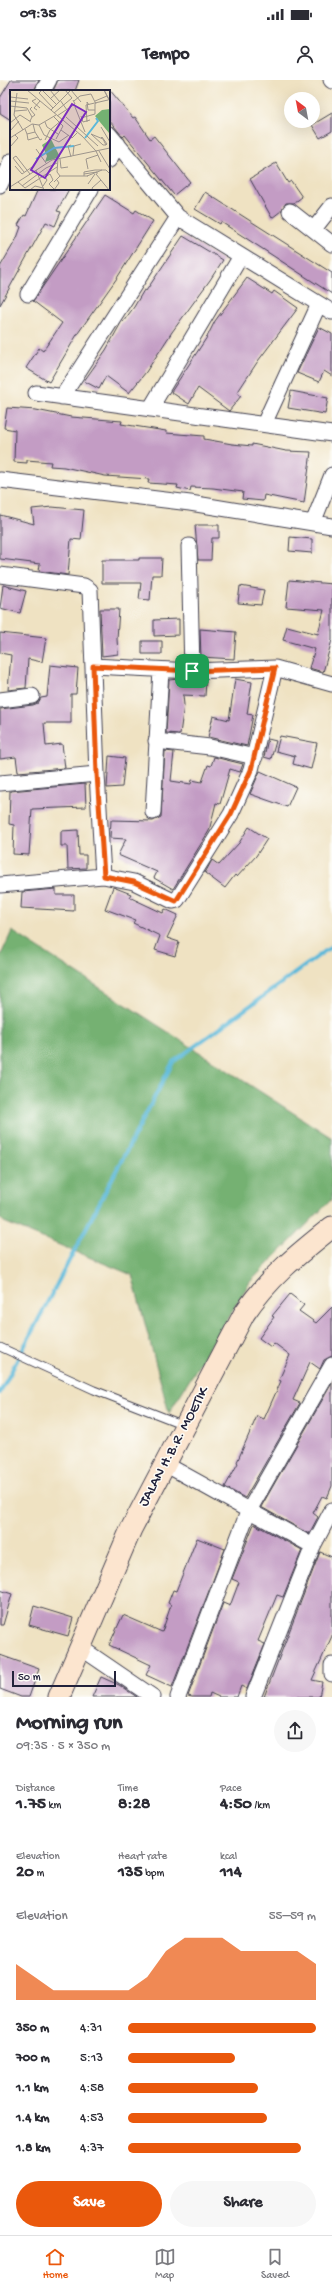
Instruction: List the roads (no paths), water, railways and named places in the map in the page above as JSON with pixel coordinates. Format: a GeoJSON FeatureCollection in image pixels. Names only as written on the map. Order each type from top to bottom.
{"type":"FeatureCollection","features":[{"type":"Feature","properties":{"kind":"street"},"geometry":{"type":"LineString","coordinates":[[44,90],[49,80]]}},
{"type":"Feature","properties":{"kind":"street"},"geometry":{"type":"LineString","coordinates":[[110,156],[114,139]]}},
{"type":"Feature","properties":{"kind":"street"},"geometry":{"type":"LineString","coordinates":[[114,139],[178,217],[332,312]]}},
{"type":"Feature","properties":{"kind":"street"},"geometry":{"type":"LineString","coordinates":[[0,185],[10,163]]}},
{"type":"Feature","properties":{"kind":"street"},"geometry":{"type":"LineString","coordinates":[[28,294],[90,190]]}},
{"type":"Feature","properties":{"kind":"street"},"geometry":{"type":"LineString","coordinates":[[314,229],[332,206]]}},
{"type":"Feature","properties":{"kind":"street"},"geometry":{"type":"LineString","coordinates":[[290,211],[332,244]]}},
{"type":"Feature","properties":{"kind":"street"},"geometry":{"type":"LineString","coordinates":[[62,397],[178,217]]}},
{"type":"Feature","properties":{"kind":"street"},"geometry":{"type":"LineString","coordinates":[[150,409],[241,256]]}},
{"type":"Feature","properties":{"kind":"street"},"geometry":{"type":"LineString","coordinates":[[264,424],[319,304]]}},
{"type":"Feature","properties":{"kind":"street"},"geometry":{"type":"LineString","coordinates":[[36,393],[332,434]]}},
{"type":"Feature","properties":{"kind":"street"},"geometry":{"type":"LineString","coordinates":[[313,523],[332,475]]}},
{"type":"Feature","properties":{"kind":"street"},"geometry":{"type":"LineString","coordinates":[[0,480],[190,502],[332,526]]}},
{"type":"Feature","properties":{"kind":"street"},"geometry":{"type":"LineString","coordinates":[[189,546],[192,671]]}},
{"type":"Feature","properties":{"kind":"street"},"geometry":{"type":"LineString","coordinates":[[0,575],[88,586],[90,590],[97,774],[104,876]]}},
{"type":"Feature","properties":{"kind":"street"},"geometry":{"type":"LineString","coordinates":[[93,666],[192,671],[275,668],[332,684]]}},
{"type":"Feature","properties":{"kind":"street"},"geometry":{"type":"LineString","coordinates":[[0,885],[104,876],[134,882],[173,901],[177,900],[231,814],[255,757],[275,668]]}},
{"type":"Feature","properties":{"kind":"street"},"geometry":{"type":"LineString","coordinates":[[153,812],[161,670]]}},
{"type":"Feature","properties":{"kind":"street"},"geometry":{"type":"LineString","coordinates":[[0,700],[32,696]]}},
{"type":"Feature","properties":{"kind":"street"},"geometry":{"type":"LineString","coordinates":[[156,741],[210,747],[255,757]]}},
{"type":"Feature","properties":{"kind":"street"},"geometry":{"type":"LineString","coordinates":[[0,783],[97,774]]}},
{"type":"Feature","properties":{"kind":"street","name":"JALAN H.B.R. MOETIK"},"geometry":{"type":"LineString","coordinates":[[59,1697],[132,1529],[165,1464],[254,1299],[284,1265],[332,1227]]}},
{"type":"Feature","properties":{"kind":"street"},"geometry":{"type":"LineString","coordinates":[[178,1697],[248,1512],[332,1365]]}},
{"type":"Feature","properties":{"kind":"street"},"geometry":{"type":"LineString","coordinates":[[165,1464],[248,1512],[312,1546]]}},
{"type":"Feature","properties":{"kind":"street"},"geometry":{"type":"LineString","coordinates":[[253,1697],[312,1546],[332,1510]]}},
{"type":"Feature","properties":{"kind":"street"},"geometry":{"type":"LineString","coordinates":[[80,1648],[153,1697]]}},
{"type":"Feature","properties":{"kind":"street"},"geometry":{"type":"LineString","coordinates":[[332,1665],[332,1674]]}},
{"type":"Feature","properties":{"kind":"lane"},"geometry":{"type":"LineString","coordinates":[[0,1347],[94,1390],[186,1426]]}},
{"type":"Feature","properties":{"kind":"waterway"},"geometry":{"type":"LineString","coordinates":[[0,1393],[173,1062],[332,946]]}}]}
